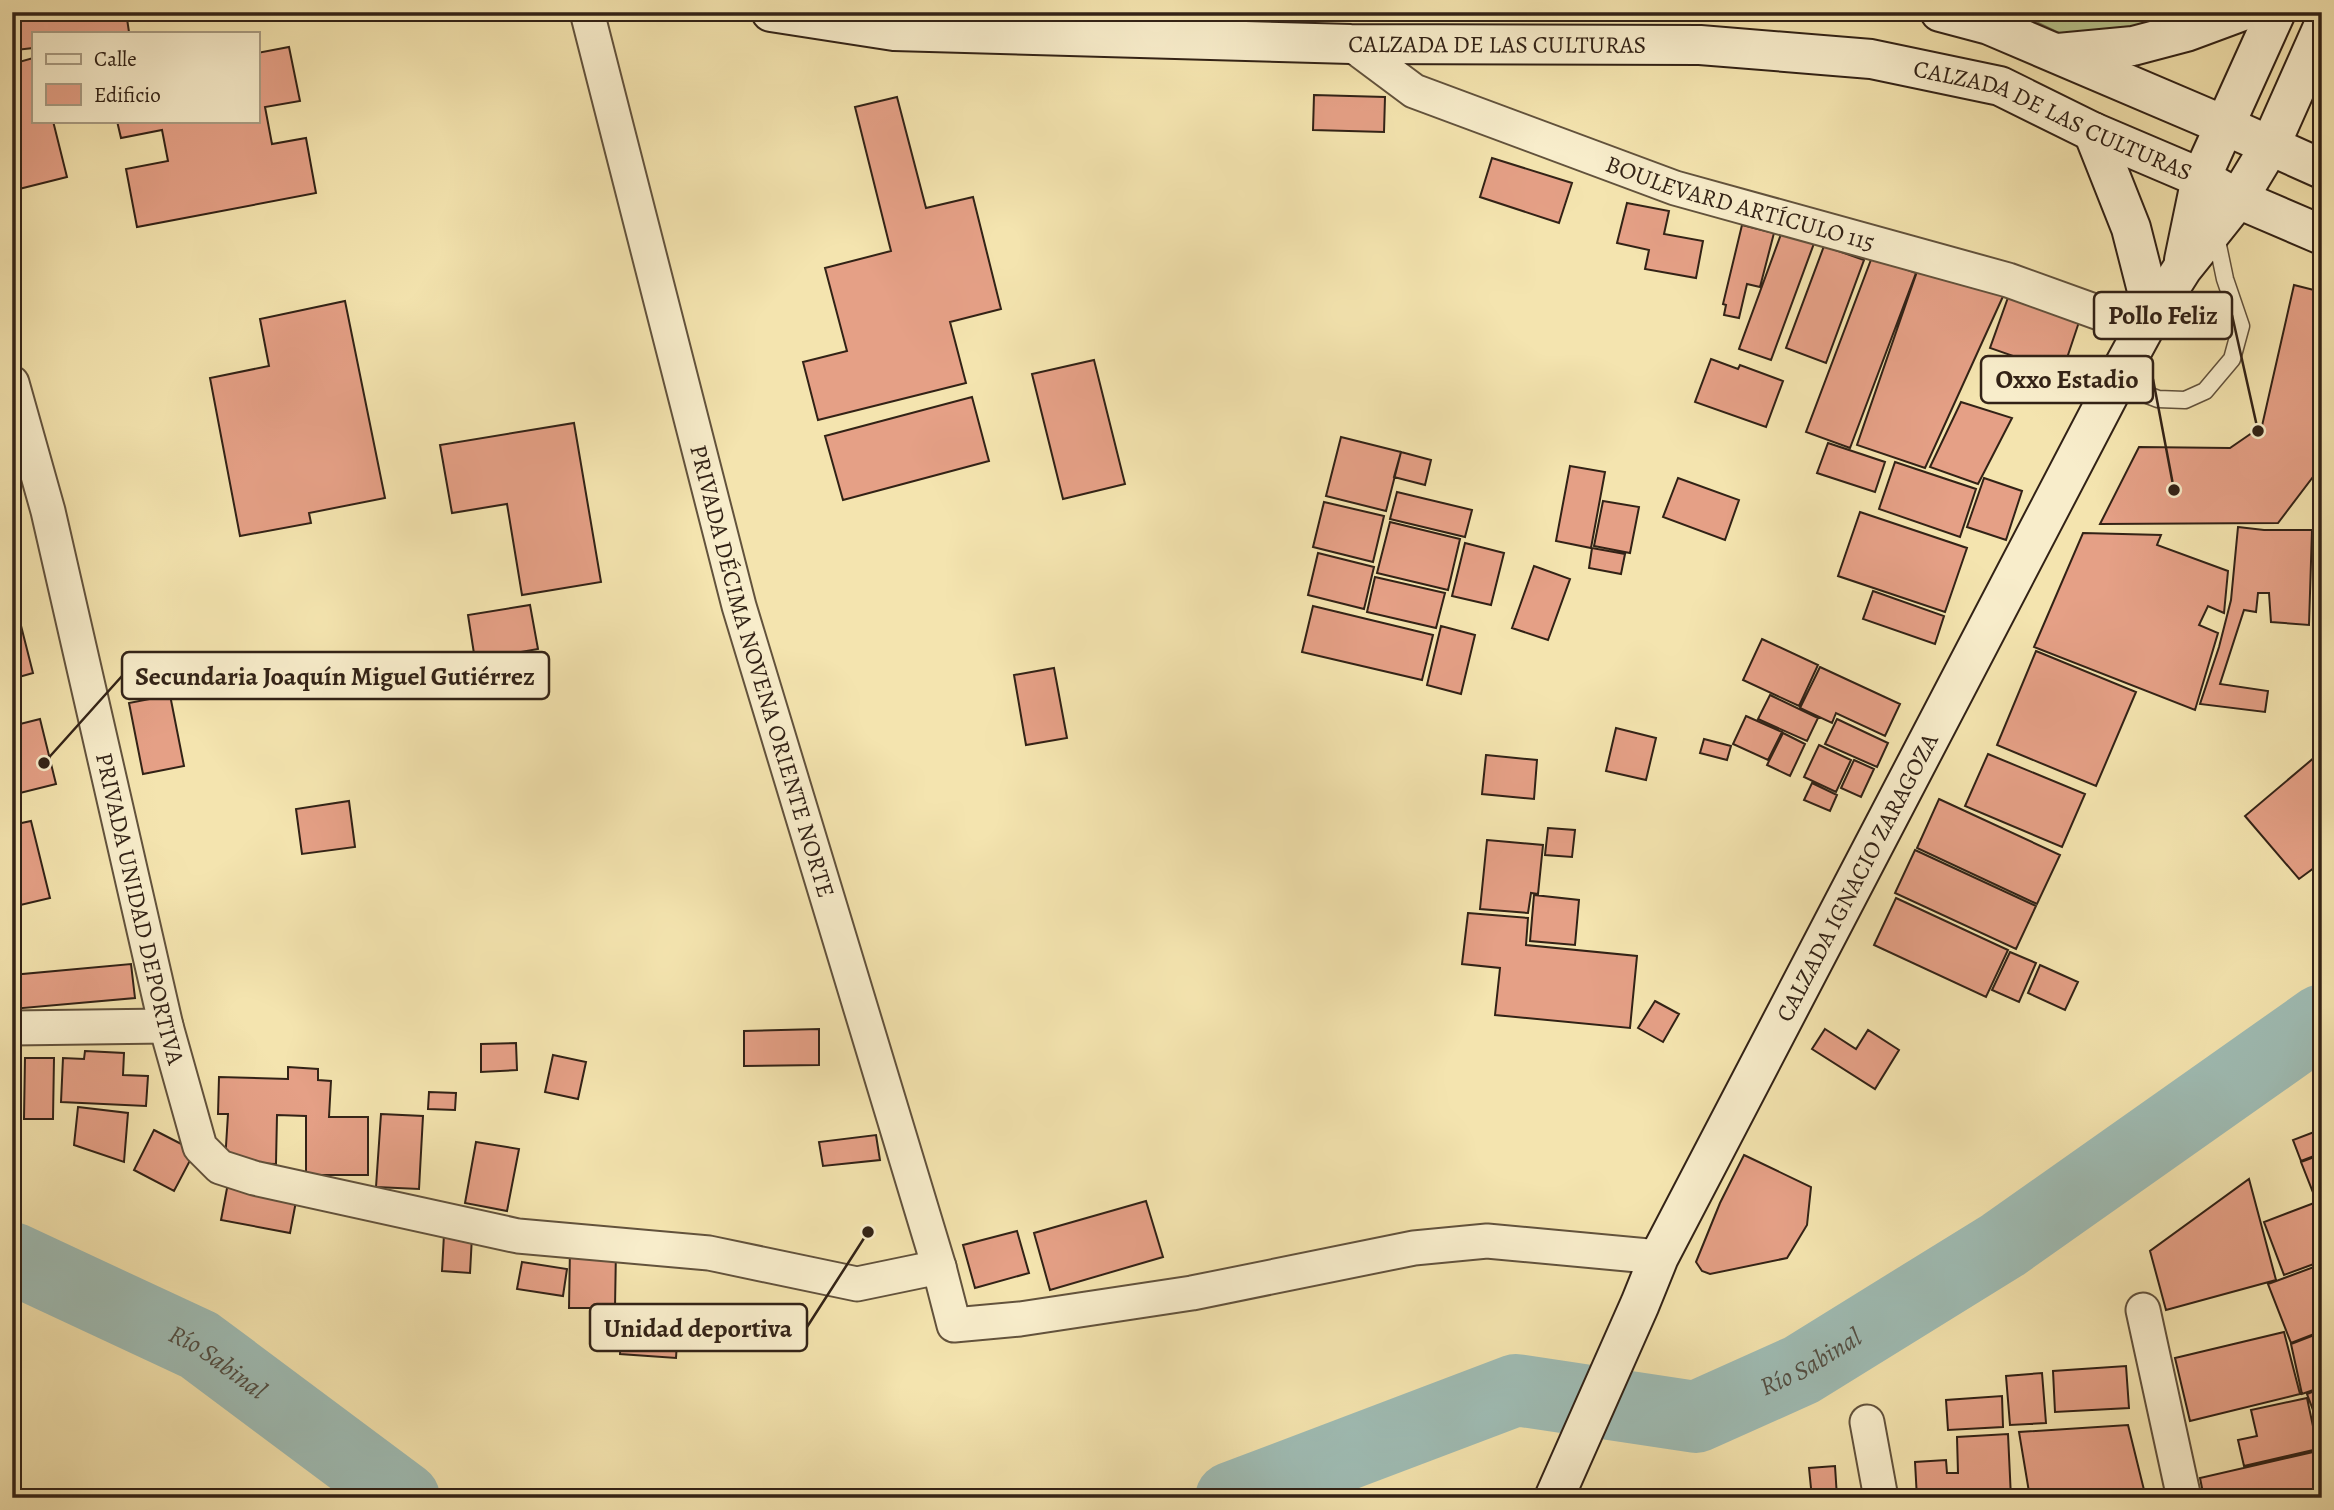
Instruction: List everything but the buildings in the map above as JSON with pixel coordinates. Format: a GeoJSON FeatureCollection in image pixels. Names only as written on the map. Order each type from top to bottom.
{"type":"FeatureCollection","features":[{"type":"Feature","properties":{"kind":"main road","name":"CALZADA DE LAS CULTURAS"},"geometry":{"type":"LineString","coordinates":[[771,12],[894,31],[1351,44],[1700,45],[1871,59],[2000,86],[2093,132],[2201,178],[2238,199],[2322,235]]}},
{"type":"Feature","properties":{"kind":"main road"},"geometry":{"type":"LineString","coordinates":[[1940,12],[1985,19],[2053,53],[2322,169]]}},
{"type":"Feature","properties":{"kind":"main road"},"geometry":{"type":"LineString","coordinates":[[2053,53],[2133,46],[2186,33],[2240,12]]}},
{"type":"Feature","properties":{"kind":"main road","name":"CALZADA IGNACIO ZARAGOZA"},"geometry":{"type":"LineString","coordinates":[[2204,223],[2201,178],[2276,12]]}},
{"type":"Feature","properties":{"kind":"main road","name":"CALZADA IGNACIO ZARAGOZA"},"geometry":{"type":"LineString","coordinates":[[1559,1487],[1658,1257],[2148,322],[2182,269],[2204,223],[2238,199],[2270,146],[2322,29]]}},
{"type":"Feature","properties":{"kind":"main road"},"geometry":{"type":"LineString","coordinates":[[2093,132],[2131,228],[2148,322]]}},
{"type":"Feature","properties":{"kind":"street","name":"PRIVADA DÉCIMA NOVENA ORIENTE NORTE"},"geometry":{"type":"LineString","coordinates":[[587,12],[739,606],[939,1267],[954,1325],[1179,1296],[1414,1248],[1487,1241],[1658,1257]]}},
{"type":"Feature","properties":{"kind":"street","name":"BOULEVARD ARTÍCULO 115"},"geometry":{"type":"LineString","coordinates":[[1351,44],[1414,91],[1675,188],[2008,280],[2148,322]]}},
{"type":"Feature","properties":{"kind":"street","name":"PRIVADA UNIDAD DEPORTIVA"},"geometry":{"type":"LineString","coordinates":[[12,383],[48,512],[166,1026],[200,1147],[220,1167],[254,1178],[518,1236],[709,1253],[858,1284],[939,1267]]}},
{"type":"Feature","properties":{"kind":"street"},"geometry":{"type":"LineString","coordinates":[[12,1028],[166,1026]]}},
{"type":"Feature","properties":{"kind":"street"},"geometry":{"type":"LineString","coordinates":[[2143,1310],[2184,1498]]}},
{"type":"Feature","properties":{"kind":"street"},"geometry":{"type":"LineString","coordinates":[[1867,1422],[1881,1498]]}},
{"type":"Feature","properties":{"kind":"lane"},"geometry":{"type":"LineString","coordinates":[[2116,383],[2158,399],[2185,400],[2205,391],[2232,359],[2241,326],[2204,223]]}},
{"type":"Feature","properties":{"kind":"green space"},"geometry":{"type":"Polygon","coordinates":[[[2016,12],[2200,12],[2153,28],[2063,35],[2016,12]]]}},
{"type":"Feature","properties":{"kind":"waterway","name":"Río Sabinal"},"geometry":{"type":"LineString","coordinates":[[1231,1498],[1516,1390],[1696,1417],[1801,1370],[2003,1245],[2322,1020]]}},
{"type":"Feature","properties":{"kind":"waterway","name":"Río Sabinal"},"geometry":{"type":"LineString","coordinates":[[12,1258],[199,1345],[404,1498]]}},
{"type":"Feature","properties":{"kind":"place","name":"Pollo Feliz"},"geometry":{"type":"Point","coordinates":[2258,431]}},
{"type":"Feature","properties":{"kind":"place","name":"Oxxo Estadio"},"geometry":{"type":"Point","coordinates":[2174,490]}},
{"type":"Feature","properties":{"kind":"place","name":"Secundaria Joaquín Miguel Gutiérrez"},"geometry":{"type":"Point","coordinates":[44,763]}},
{"type":"Feature","properties":{"kind":"place","name":"Unidad deportiva"},"geometry":{"type":"Point","coordinates":[868,1232]}}]}
